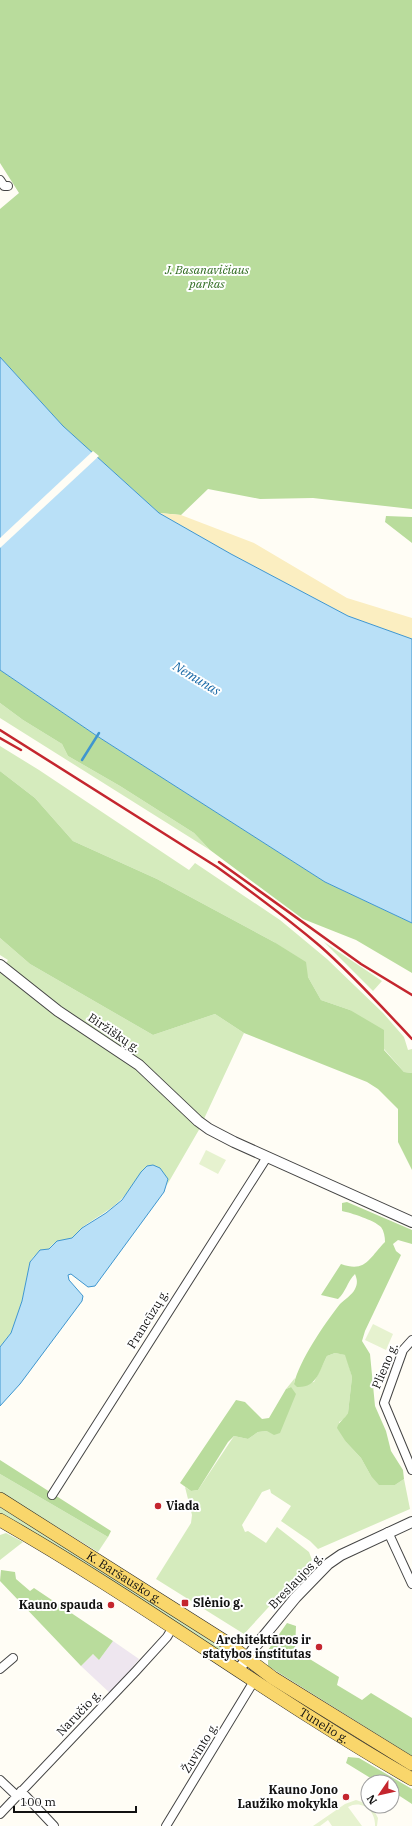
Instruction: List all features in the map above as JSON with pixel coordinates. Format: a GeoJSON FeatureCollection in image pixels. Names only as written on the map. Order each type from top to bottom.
{"type":"FeatureCollection","features":[{"type":"Feature","properties":{"kind":"main road","name":"K. Baršausko g."},"geometry":{"type":"LineString","coordinates":[[0,1499],[224,1641],[246,1658]]}},
{"type":"Feature","properties":{"kind":"main road","name":"K. Baršausko g."},"geometry":{"type":"LineString","coordinates":[[2,1524],[89,1573],[238,1671]]}},
{"type":"Feature","properties":{"kind":"main road","name":"Tunelio g."},"geometry":{"type":"LineString","coordinates":[[246,1658],[273,1678],[412,1764]]}},
{"type":"Feature","properties":{"kind":"main road","name":"Tunelio g."},"geometry":{"type":"LineString","coordinates":[[238,1671],[412,1779]]}},
{"type":"Feature","properties":{"kind":"street"},"geometry":{"type":"LineString","coordinates":[[0,180],[4,186],[8,186]]}},
{"type":"Feature","properties":{"kind":"street","name":"Biržiškų g."},"geometry":{"type":"LineString","coordinates":[[0,965],[58,1011],[138,1065],[209,1129],[267,1156]]}},
{"type":"Feature","properties":{"kind":"street"},"geometry":{"type":"LineString","coordinates":[[267,1156],[412,1222]]}},
{"type":"Feature","properties":{"kind":"street","name":"Prancūzų g."},"geometry":{"type":"LineString","coordinates":[[52,1495],[267,1156]]}},
{"type":"Feature","properties":{"kind":"street","name":"Plieno g."},"geometry":{"type":"LineString","coordinates":[[412,1340],[403,1350],[384,1403],[412,1470]]}},
{"type":"Feature","properties":{"kind":"street","name":"Breslaujos g."},"geometry":{"type":"LineString","coordinates":[[238,1671],[246,1658],[296,1597],[328,1564],[341,1555],[412,1522]]}},
{"type":"Feature","properties":{"kind":"street"},"geometry":{"type":"LineString","coordinates":[[388,1532],[412,1584]]}},
{"type":"Feature","properties":{"kind":"street","name":"Naručio g."},"geometry":{"type":"LineString","coordinates":[[0,1814],[136,1671],[167,1637],[173,1627]]}},
{"type":"Feature","properties":{"kind":"street"},"geometry":{"type":"LineString","coordinates":[[0,1669],[14,1658]]}},
{"type":"Feature","properties":{"kind":"street","name":"Žuvinto g."},"geometry":{"type":"LineString","coordinates":[[166,1826],[254,1681]]}},
{"type":"Feature","properties":{"kind":"street"},"geometry":{"type":"LineString","coordinates":[[0,1780],[19,1794],[54,1826]]}},
{"type":"Feature","properties":{"kind":"shaded area"},"geometry":{"type":"Polygon","coordinates":[[[113,1641],[139,1659],[111,1694],[81,1666],[93,1654],[99,1660],[113,1641]]]}},
{"type":"Feature","properties":{"kind":"green space","name":"J. Basanavičiaus parkas"},"geometry":{"type":"Polygon","coordinates":[[[0,0],[412,0],[412,509],[313,498],[260,499],[208,489],[181,515],[159,513],[63,426],[0,357],[0,209],[19,193],[0,163],[0,0]]]}},
{"type":"Feature","properties":{"kind":"green space"},"geometry":{"type":"Polygon","coordinates":[[[386,516],[412,517],[412,543],[385,522],[386,516]]]}},
{"type":"Feature","properties":{"kind":"green space"},"geometry":{"type":"Polygon","coordinates":[[[0,670],[97,736],[325,882],[412,923],[412,973],[356,940],[303,919],[210,850],[194,833],[120,786],[68,756],[62,744],[23,720],[0,703],[0,670]]]}},
{"type":"Feature","properties":{"kind":"green space"},"geometry":{"type":"Polygon","coordinates":[[[0,703],[23,720],[62,744],[68,756],[120,786],[194,833],[210,850],[0,718],[0,703]]]}},
{"type":"Feature","properties":{"kind":"green space"},"geometry":{"type":"Polygon","coordinates":[[[0,746],[39,770],[189,870],[195,863],[280,920],[327,959],[383,1013],[404,1037],[408,1050],[412,1049],[412,1073],[404,1072],[350,1010],[321,1000],[308,977],[274,942],[157,879],[73,841],[35,798],[0,771],[0,746]]]}},
{"type":"Feature","properties":{"kind":"green space"},"geometry":{"type":"Polygon","coordinates":[[[0,771],[35,798],[73,841],[157,879],[274,942],[306,962],[308,977],[321,1000],[350,1010],[384,1030],[384,1050],[404,1072],[412,1073],[412,1170],[398,1142],[398,1109],[378,1089],[367,1082],[244,1033],[215,1014],[153,1035],[30,964],[0,938],[0,771]]]}},
{"type":"Feature","properties":{"kind":"green space"},"geometry":{"type":"Polygon","coordinates":[[[0,938],[30,964],[153,1035],[215,1014],[244,1033],[203,1121],[168,1085],[140,1062],[76,1018],[5,965],[8,960],[0,955],[0,938]]]}},
{"type":"Feature","properties":{"kind":"green space"},"geometry":{"type":"Polygon","coordinates":[[[324,942],[382,981],[373,991],[324,942]]]}},
{"type":"Feature","properties":{"kind":"green space"},"geometry":{"type":"Polygon","coordinates":[[[0,972],[132,1065],[200,1128],[167,1185],[168,1179],[135,1181],[119,1202],[84,1226],[75,1237],[54,1243],[49,1249],[40,1252],[34,1257],[30,1262],[22,1301],[11,1333],[0,1347],[0,972]]]}},
{"type":"Feature","properties":{"kind":"green space"},"geometry":{"type":"Polygon","coordinates":[[[206,1150],[226,1160],[218,1174],[199,1164],[206,1150]]]}},
{"type":"Feature","properties":{"kind":"green space"},"geometry":{"type":"Polygon","coordinates":[[[347,1202],[412,1230],[412,1244],[398,1240],[393,1244],[396,1251],[401,1255],[365,1331],[362,1341],[370,1354],[375,1406],[386,1431],[391,1451],[403,1470],[404,1479],[395,1485],[379,1485],[371,1476],[361,1458],[346,1442],[337,1428],[348,1413],[352,1377],[345,1355],[335,1353],[327,1356],[316,1378],[309,1385],[297,1387],[294,1384],[301,1364],[327,1321],[340,1304],[354,1291],[357,1285],[355,1274],[338,1299],[321,1295],[341,1264],[356,1267],[362,1265],[371,1258],[385,1242],[383,1230],[378,1224],[342,1211],[342,1203],[347,1202]]]}},
{"type":"Feature","properties":{"kind":"green space"},"geometry":{"type":"Polygon","coordinates":[[[373,1324],[393,1334],[386,1350],[365,1340],[373,1324]]]}},
{"type":"Feature","properties":{"kind":"green space"},"geometry":{"type":"Polygon","coordinates":[[[335,1353],[346,1355],[352,1377],[348,1413],[346,1418],[339,1422],[346,1442],[361,1458],[371,1476],[395,1485],[404,1479],[410,1509],[318,1549],[310,1541],[281,1521],[291,1506],[271,1493],[270,1489],[262,1492],[242,1525],[245,1532],[248,1531],[266,1543],[277,1527],[309,1552],[312,1560],[244,1634],[156,1579],[191,1523],[192,1515],[185,1487],[191,1491],[198,1490],[234,1436],[248,1439],[258,1432],[267,1431],[291,1387],[286,1389],[295,1378],[294,1384],[314,1382],[327,1356],[335,1353]]]}},
{"type":"Feature","properties":{"kind":"green space"},"geometry":{"type":"Polygon","coordinates":[[[291,1387],[296,1394],[280,1433],[274,1435],[267,1431],[258,1432],[248,1439],[234,1436],[228,1442],[198,1490],[191,1491],[180,1483],[236,1400],[245,1402],[262,1419],[269,1418],[286,1389],[291,1387]]]}},
{"type":"Feature","properties":{"kind":"green space"},"geometry":{"type":"Polygon","coordinates":[[[0,1460],[111,1531],[108,1537],[0,1474],[0,1460]]]}},
{"type":"Feature","properties":{"kind":"green space"},"geometry":{"type":"Polygon","coordinates":[[[0,1474],[108,1537],[98,1552],[0,1492],[0,1474]]]}},
{"type":"Feature","properties":{"kind":"green space"},"geometry":{"type":"Polygon","coordinates":[[[0,1507],[223,1649],[221,1652],[125,1589],[0,1513],[0,1507]]]}},
{"type":"Feature","properties":{"kind":"green space"},"geometry":{"type":"Polygon","coordinates":[[[6,1533],[23,1542],[0,1560],[0,1535],[6,1533]]]}},
{"type":"Feature","properties":{"kind":"green space"},"geometry":{"type":"Polygon","coordinates":[[[1,1570],[15,1572],[16,1579],[30,1591],[34,1588],[113,1641],[99,1660],[93,1654],[81,1666],[0,1581],[1,1570]]]}},
{"type":"Feature","properties":{"kind":"green space"},"geometry":{"type":"Polygon","coordinates":[[[287,1623],[296,1626],[295,1650],[339,1677],[337,1685],[362,1700],[371,1693],[412,1718],[412,1756],[268,1666],[268,1650],[287,1623]]]}},
{"type":"Feature","properties":{"kind":"green space"},"geometry":{"type":"Polygon","coordinates":[[[348,1757],[359,1758],[386,1774],[364,1774],[346,1763],[348,1757]]]}},
{"type":"Feature","properties":{"kind":"green space"},"geometry":{"type":"Polygon","coordinates":[[[400,1782],[412,1789],[412,1804],[400,1796],[400,1782]]]}},
{"type":"Feature","properties":{"kind":"green space"},"geometry":{"type":"Polygon","coordinates":[[[356,1800],[360,1801],[360,1805],[348,1807],[362,1826],[332,1826],[328,1820],[320,1826],[313,1826],[345,1804],[356,1800]]]}},
{"type":"Feature","properties":{"kind":"green space"},"geometry":{"type":"Polygon","coordinates":[[[372,1814],[376,1814],[378,1818],[377,1826],[375,1826],[372,1814]]]}},
{"type":"Feature","properties":{"kind":"sand"},"geometry":{"type":"Polygon","coordinates":[[[159,513],[181,515],[254,543],[347,598],[412,618],[412,639],[348,616],[231,554],[159,513]]]}},
{"type":"Feature","properties":{"kind":"water","name":"Nemunas"},"geometry":{"type":"Polygon","coordinates":[[[0,357],[63,426],[159,513],[231,554],[348,616],[412,639],[412,923],[325,882],[97,736],[0,670],[0,357]]]}},
{"type":"Feature","properties":{"kind":"water"},"geometry":{"type":"Polygon","coordinates":[[[153,1165],[160,1168],[168,1179],[164,1192],[95,1286],[88,1287],[71,1274],[68,1275],[69,1280],[83,1296],[82,1301],[20,1384],[0,1406],[0,1347],[11,1333],[22,1301],[30,1262],[40,1250],[49,1249],[57,1241],[72,1238],[82,1228],[106,1213],[122,1200],[141,1172],[147,1166],[153,1165]]]}},
{"type":"Feature","properties":{"kind":"pier"},"geometry":{"type":"Polygon","coordinates":[[[93,451],[99,456],[0,548],[0,538],[93,451]]]}},
{"type":"Feature","properties":{"kind":"waterway"},"geometry":{"type":"LineString","coordinates":[[82,760],[99,733]]}},
{"type":"Feature","properties":{"kind":"railway"},"geometry":{"type":"LineString","coordinates":[[0,730],[217,867],[295,925],[344,968],[412,1039]]}},
{"type":"Feature","properties":{"kind":"railway"},"geometry":{"type":"LineString","coordinates":[[0,738],[21,750]]}},
{"type":"Feature","properties":{"kind":"railway"},"geometry":{"type":"LineString","coordinates":[[219,862],[361,964],[412,995]]}},
{"type":"Feature","properties":{"kind":"place","name":"Viada"},"geometry":{"type":"Point","coordinates":[158,1506]}},
{"type":"Feature","properties":{"kind":"place","name":"Slėnio g."},"geometry":{"type":"Point","coordinates":[185,1603]}},
{"type":"Feature","properties":{"kind":"place","name":"Kauno spauda"},"geometry":{"type":"Point","coordinates":[111,1605]}},
{"type":"Feature","properties":{"kind":"place","name":"Architektūros ir statybos institutas"},"geometry":{"type":"Point","coordinates":[319,1647]}},
{"type":"Feature","properties":{"kind":"place","name":"Kauno Jono Laužiko mokykla"},"geometry":{"type":"Point","coordinates":[346,1797]}}]}
